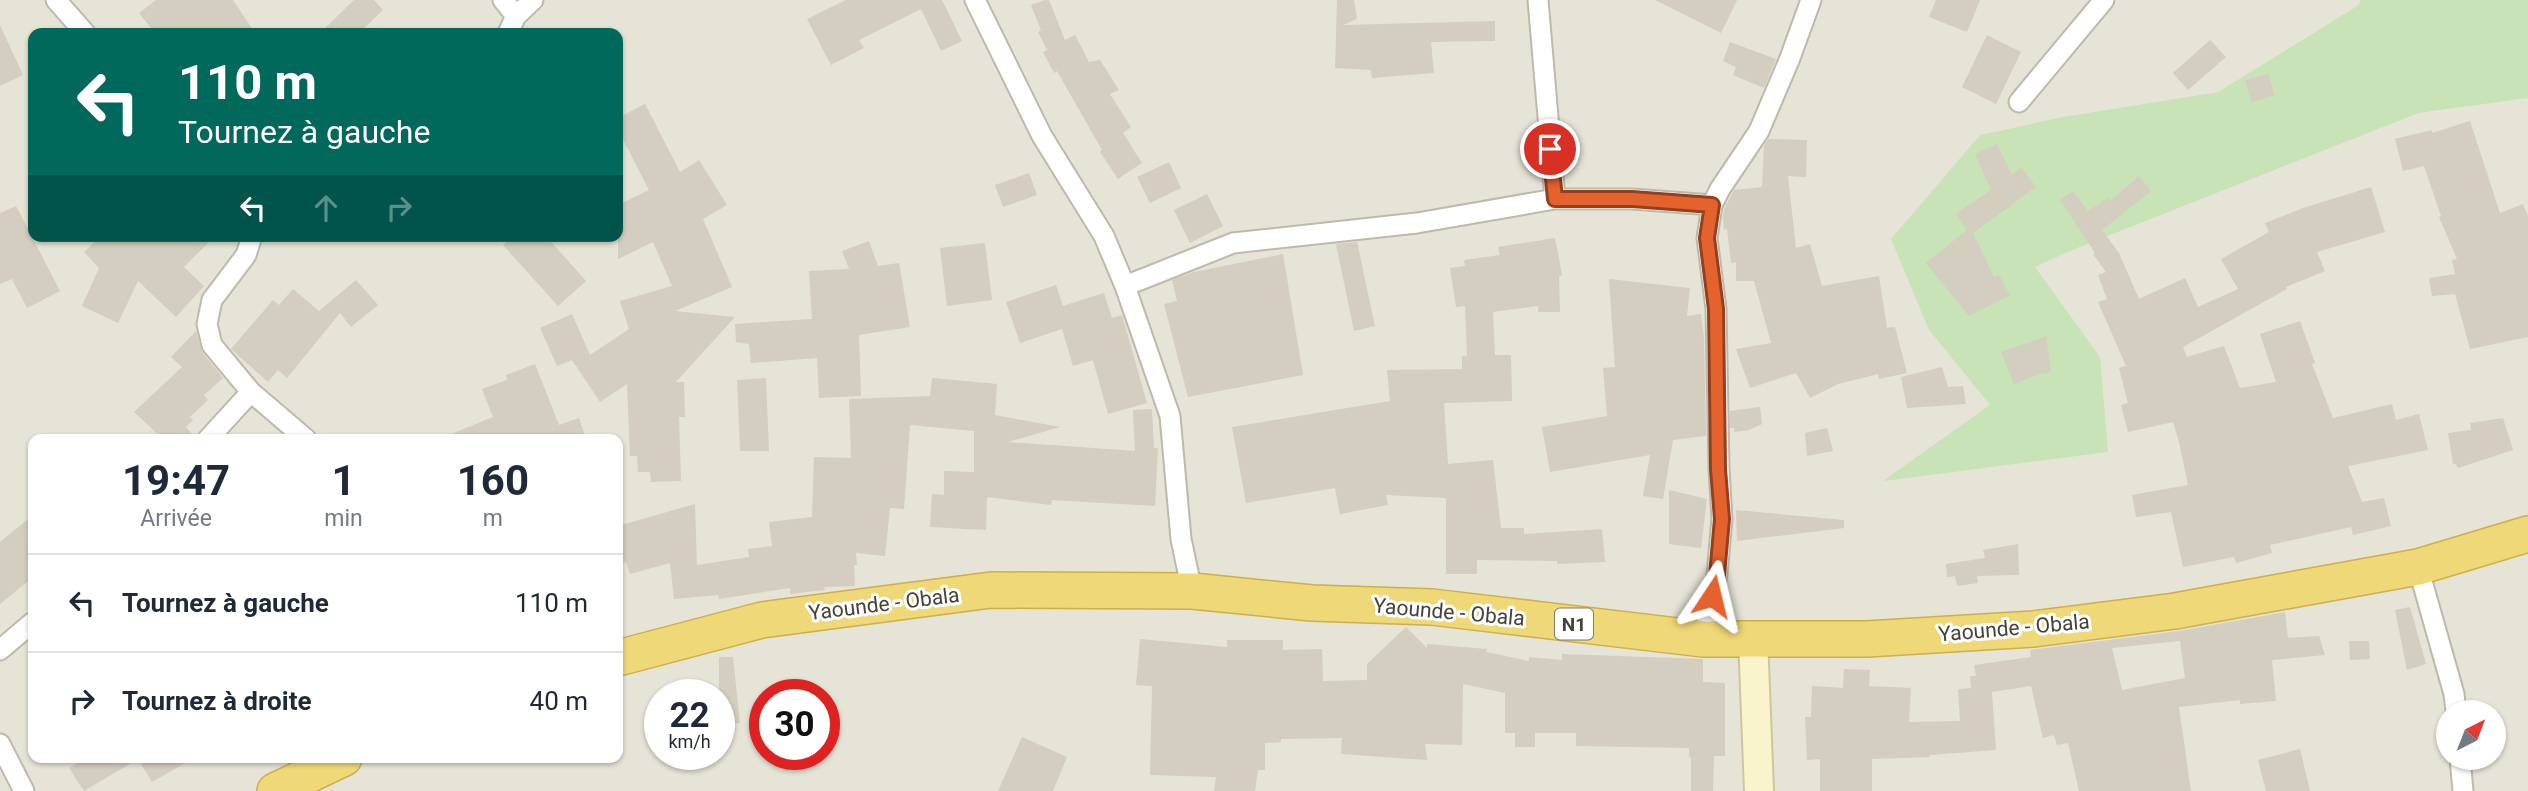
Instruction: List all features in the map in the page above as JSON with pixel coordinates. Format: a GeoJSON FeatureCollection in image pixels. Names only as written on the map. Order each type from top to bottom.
{"type":"FeatureCollection","features":[{"type":"Feature","properties":{"kind":"highway","name":"Yaounde - Obala"},"geometry":{"type":"LineString","coordinates":[[623,657],[762,620],[991,590],[1192,591],[1312,603],[1432,607],[1703,639],[1867,639],[2034,629],[2175,611],[2418,566],[2528,534]]}},
{"type":"Feature","properties":{"kind":"highway"},"geometry":{"type":"LineString","coordinates":[[275,791],[334,763]]}},
{"type":"Feature","properties":{"kind":"street"},"geometry":{"type":"LineString","coordinates":[[56,0],[81,28]]}},
{"type":"Feature","properties":{"kind":"street"},"geometry":{"type":"LineString","coordinates":[[503,0],[512,25]]}},
{"type":"Feature","properties":{"kind":"street"},"geometry":{"type":"LineString","coordinates":[[512,25],[533,0]]}},
{"type":"Feature","properties":{"kind":"street"},"geometry":{"type":"LineString","coordinates":[[975,0],[1042,136],[1104,236],[1125,286],[1170,416],[1181,539],[1192,591]]}},
{"type":"Feature","properties":{"kind":"street"},"geometry":{"type":"LineString","coordinates":[[1538,0],[1555,199]]}},
{"type":"Feature","properties":{"kind":"street"},"geometry":{"type":"LineString","coordinates":[[1703,639],[1717,575],[1722,519],[1718,469],[1716,309],[1707,238],[1712,205],[1759,131],[1811,0]]}},
{"type":"Feature","properties":{"kind":"street"},"geometry":{"type":"LineString","coordinates":[[2019,102],[2104,0]]}},
{"type":"Feature","properties":{"kind":"street"},"geometry":{"type":"LineString","coordinates":[[1125,286],[1233,243],[1417,223],[1555,199],[1632,199],[1712,205]]}},
{"type":"Feature","properties":{"kind":"street"},"geometry":{"type":"LineString","coordinates":[[250,242],[246,255],[212,300],[207,324],[212,345],[251,393],[300,434]]}},
{"type":"Feature","properties":{"kind":"street"},"geometry":{"type":"LineString","coordinates":[[213,434],[251,393]]}},
{"type":"Feature","properties":{"kind":"street"},"geometry":{"type":"LineString","coordinates":[[2418,566],[2455,700]]}},
{"type":"Feature","properties":{"kind":"street"},"geometry":{"type":"LineString","coordinates":[[0,650],[28,626]]}},
{"type":"Feature","properties":{"kind":"street"},"geometry":{"type":"LineString","coordinates":[[1754,638],[1759,791]]}},
{"type":"Feature","properties":{"kind":"street"},"geometry":{"type":"LineString","coordinates":[[0,744],[24,791]]}},
{"type":"Feature","properties":{"kind":"street"},"geometry":{"type":"LineString","coordinates":[[2461,770],[2463,791]]}},
{"type":"Feature","properties":{"kind":"shaded area"},"geometry":{"type":"Polygon","coordinates":[[[0,0],[2361,0],[2357,6],[2218,92],[2062,117],[1980,135],[1929,330],[1990,405],[2100,357],[2034,267],[2419,113],[2528,98],[2528,791],[0,791],[0,0]]]}},
{"type":"Feature","properties":{"kind":"green space"},"geometry":{"type":"Polygon","coordinates":[[[2361,0],[2528,0],[2528,98],[2419,113],[2035,267],[2100,357],[2108,452],[1883,481],[1990,405],[1929,330],[1891,239],[1980,135],[2062,117],[2218,92],[2357,6],[2361,0]]]}},
{"type":"Feature","properties":{"kind":"building"},"geometry":{"type":"Polygon","coordinates":[[[156,0],[233,0],[252,28],[151,28],[139,13],[156,0]]]}},
{"type":"Feature","properties":{"kind":"building"},"geometry":{"type":"Polygon","coordinates":[[[354,0],[374,0],[383,10],[364,28],[325,28],[354,0]]]}},
{"type":"Feature","properties":{"kind":"building"},"geometry":{"type":"Polygon","coordinates":[[[846,0],[942,0],[962,41],[941,51],[921,9],[859,40],[864,48],[831,65],[807,19],[846,0]]]}},
{"type":"Feature","properties":{"kind":"building"},"geometry":{"type":"Polygon","coordinates":[[[1049,0],[1065,40],[1075,35],[1089,62],[1100,60],[1119,90],[1110,94],[1131,127],[1123,133],[1142,163],[1118,179],[1100,152],[1102,150],[1057,71],[1054,73],[1043,52],[1047,50],[1038,32],[1041,30],[1031,5],[1049,0]]]}},
{"type":"Feature","properties":{"kind":"building"},"geometry":{"type":"Polygon","coordinates":[[[1337,0],[1354,0],[1357,19],[1343,25],[1495,21],[1495,41],[1431,42],[1434,73],[1372,78],[1371,70],[1335,68],[1337,0]]]}},
{"type":"Feature","properties":{"kind":"building"},"geometry":{"type":"Polygon","coordinates":[[[1655,0],[1737,0],[1721,33],[1655,0]]]}},
{"type":"Feature","properties":{"kind":"building"},"geometry":{"type":"Polygon","coordinates":[[[1936,0],[1980,0],[1967,32],[1929,17],[1936,0]]]}},
{"type":"Feature","properties":{"kind":"building"},"geometry":{"type":"Polygon","coordinates":[[[0,25],[23,75],[0,86],[0,25]]]}},
{"type":"Feature","properties":{"kind":"building"},"geometry":{"type":"Polygon","coordinates":[[[1987,35],[2021,52],[1996,104],[1962,87],[1987,35]]]}},
{"type":"Feature","properties":{"kind":"building"},"geometry":{"type":"Polygon","coordinates":[[[2210,40],[2226,57],[2188,90],[2173,73],[2210,40]]]}},
{"type":"Feature","properties":{"kind":"building"},"geometry":{"type":"Polygon","coordinates":[[[1730,42],[1776,59],[1764,88],[1733,75],[1736,67],[1723,61],[1730,42]]]}},
{"type":"Feature","properties":{"kind":"building"},"geometry":{"type":"Polygon","coordinates":[[[2269,74],[2274,96],[2251,102],[2245,80],[2269,74]]]}},
{"type":"Feature","properties":{"kind":"building"},"geometry":{"type":"Polygon","coordinates":[[[645,104],[680,172],[699,160],[727,205],[703,219],[732,287],[675,311],[735,317],[676,382],[684,382],[685,417],[679,417],[681,481],[651,482],[650,472],[638,472],[637,456],[630,456],[627,384],[600,402],[572,360],[557,366],[540,328],[572,314],[590,355],[629,329],[620,301],[672,286],[653,242],[618,259],[618,242],[623,242],[623,203],[649,190],[623,140],[623,115],[645,104]]]}},
{"type":"Feature","properties":{"kind":"building"},"geometry":{"type":"Polygon","coordinates":[[[2470,121],[2500,213],[2523,204],[2528,216],[2528,337],[2470,349],[2455,294],[2432,296],[2429,278],[2455,274],[2452,260],[2457,259],[2439,217],[2441,216],[2424,166],[2403,171],[2395,139],[2432,130],[2432,133],[2470,121]]]}},
{"type":"Feature","properties":{"kind":"building"},"geometry":{"type":"Polygon","coordinates":[[[1768,139],[1807,140],[1806,177],[1788,176],[1796,248],[1810,244],[1822,286],[1879,276],[1887,328],[1895,327],[1907,373],[1879,379],[1878,374],[1838,384],[1810,398],[1796,373],[1750,388],[1736,349],[1771,343],[1754,281],[1736,281],[1736,262],[1731,263],[1723,217],[1734,190],[1762,187],[1764,146],[1768,139]]]}},
{"type":"Feature","properties":{"kind":"building"},"geometry":{"type":"Polygon","coordinates":[[[1997,144],[2012,175],[2021,167],[2036,187],[1973,233],[1994,277],[1999,275],[2010,295],[1969,316],[1926,263],[1967,230],[1956,214],[1991,190],[1975,154],[1997,144]]]}},
{"type":"Feature","properties":{"kind":"building"},"geometry":{"type":"Polygon","coordinates":[[[1169,162],[1181,188],[1150,203],[1137,177],[1169,162]]]}},
{"type":"Feature","properties":{"kind":"building"},"geometry":{"type":"Polygon","coordinates":[[[1029,173],[1037,195],[1003,207],[995,185],[1029,173]]]}},
{"type":"Feature","properties":{"kind":"building"},"geometry":{"type":"Polygon","coordinates":[[[2139,176],[2151,191],[2102,230],[2119,253],[2139,299],[2185,278],[2198,307],[2238,289],[2221,259],[2269,232],[2265,223],[2371,187],[2385,232],[2317,252],[2325,271],[2286,287],[2287,289],[2183,347],[2187,357],[2224,346],[2240,388],[2276,382],[2260,334],[2300,321],[2315,363],[2312,364],[2333,418],[2392,404],[2396,420],[2419,414],[2428,450],[2348,466],[2362,502],[2384,498],[2391,526],[2353,535],[2351,527],[2270,545],[2272,553],[2236,563],[2234,557],[2183,567],[2171,512],[2136,517],[2132,495],[2188,485],[2179,442],[2173,422],[2128,432],[2121,405],[2128,403],[2119,368],[2126,366],[2098,302],[2107,299],[2098,275],[2106,272],[2060,200],[2073,191],[2088,211],[2108,198],[2110,201],[2139,176]]]}},
{"type":"Feature","properties":{"kind":"building"},"geometry":{"type":"Polygon","coordinates":[[[1207,194],[1223,226],[1190,243],[1174,210],[1207,194]]]}},
{"type":"Feature","properties":{"kind":"building"},"geometry":{"type":"Polygon","coordinates":[[[16,206],[28,229],[28,242],[35,242],[60,291],[27,308],[12,279],[0,284],[0,213],[16,206]]]}},
{"type":"Feature","properties":{"kind":"building"},"geometry":{"type":"Polygon","coordinates":[[[1555,238],[1562,275],[1559,276],[1560,312],[1538,312],[1538,306],[1493,312],[1495,355],[1511,355],[1512,401],[1444,403],[1448,464],[1493,460],[1501,528],[1524,528],[1524,534],[1602,529],[1605,562],[1557,564],[1557,561],[1477,560],[1477,574],[1446,574],[1446,498],[1386,495],[1388,505],[1340,514],[1335,488],[1246,503],[1232,427],[1390,401],[1387,370],[1462,369],[1462,356],[1467,356],[1465,306],[1456,307],[1450,268],[1465,266],[1464,260],[1500,255],[1498,247],[1555,238]]]}},
{"type":"Feature","properties":{"kind":"building"},"geometry":{"type":"Polygon","coordinates":[[[869,241],[878,266],[899,263],[910,327],[859,335],[861,396],[819,398],[817,358],[751,363],[749,344],[736,342],[735,324],[812,319],[809,271],[849,269],[842,251],[869,241]]]}},
{"type":"Feature","properties":{"kind":"building"},"geometry":{"type":"Polygon","coordinates":[[[95,242],[209,242],[184,267],[204,286],[176,317],[138,281],[118,323],[82,306],[99,268],[84,252],[95,242]]]}},
{"type":"Feature","properties":{"kind":"building"},"geometry":{"type":"Polygon","coordinates":[[[506,242],[551,242],[586,281],[558,306],[503,245],[506,242]]]}},
{"type":"Feature","properties":{"kind":"building"},"geometry":{"type":"Polygon","coordinates":[[[1357,242],[1375,326],[1354,331],[1336,244],[1357,242]]]}},
{"type":"Feature","properties":{"kind":"building"},"geometry":{"type":"Polygon","coordinates":[[[985,243],[992,300],[947,306],[940,248],[985,243]]]}},
{"type":"Feature","properties":{"kind":"building"},"geometry":{"type":"Polygon","coordinates":[[[1283,254],[1303,375],[1188,397],[1164,304],[1177,301],[1172,280],[1194,272],[1283,254]]]}},
{"type":"Feature","properties":{"kind":"building"},"geometry":{"type":"Polygon","coordinates":[[[1609,279],[1690,288],[1687,316],[1701,314],[1706,436],[1673,440],[1663,499],[1643,496],[1650,455],[1550,472],[1542,427],[1607,416],[1603,368],[1615,367],[1609,279]]]}},
{"type":"Feature","properties":{"kind":"building"},"geometry":{"type":"Polygon","coordinates":[[[356,280],[378,305],[351,327],[340,313],[287,378],[278,370],[268,382],[231,349],[273,300],[279,305],[293,289],[319,311],[356,280]]]}},
{"type":"Feature","properties":{"kind":"building"},"geometry":{"type":"Polygon","coordinates":[[[1056,285],[1063,306],[1104,293],[1112,318],[1122,315],[1147,403],[1108,414],[1093,360],[1073,366],[1062,329],[1020,343],[1006,302],[1056,285]]]}},
{"type":"Feature","properties":{"kind":"building"},"geometry":{"type":"Polygon","coordinates":[[[196,331],[202,352],[223,378],[204,395],[208,400],[190,417],[193,420],[186,427],[192,434],[158,434],[134,412],[182,367],[171,357],[196,331]]]}},
{"type":"Feature","properties":{"kind":"building"},"geometry":{"type":"Polygon","coordinates":[[[2046,336],[2051,372],[2014,384],[2001,352],[2046,336]]]}},
{"type":"Feature","properties":{"kind":"building"},"geometry":{"type":"Polygon","coordinates":[[[535,364],[559,425],[579,418],[584,434],[451,434],[493,417],[482,389],[507,380],[506,375],[535,364]]]}},
{"type":"Feature","properties":{"kind":"building"},"geometry":{"type":"Polygon","coordinates":[[[1942,367],[1948,387],[1963,386],[1966,404],[1907,408],[1901,377],[1942,367]]]}},
{"type":"Feature","properties":{"kind":"building"},"geometry":{"type":"Polygon","coordinates":[[[766,378],[769,451],[740,451],[737,380],[766,378]]]}},
{"type":"Feature","properties":{"kind":"building"},"geometry":{"type":"Polygon","coordinates":[[[932,378],[997,384],[995,415],[1060,427],[1008,442],[1135,451],[1133,410],[1152,409],[1154,448],[1158,448],[1155,506],[1052,500],[1051,505],[987,497],[986,530],[930,527],[932,494],[944,495],[944,471],[974,472],[974,431],[910,425],[904,509],[890,508],[885,556],[856,553],[855,586],[824,587],[825,590],[790,594],[790,588],[719,599],[718,595],[674,599],[670,563],[630,574],[626,562],[623,563],[623,525],[695,504],[697,565],[749,557],[748,549],[772,546],[769,522],[812,517],[814,457],[851,458],[849,399],[930,396],[932,378]]]}},
{"type":"Feature","properties":{"kind":"building"},"geometry":{"type":"Polygon","coordinates":[[[1760,407],[1762,424],[1749,430],[1734,432],[1734,428],[1730,428],[1730,411],[1760,407]]]}},
{"type":"Feature","properties":{"kind":"building"},"geometry":{"type":"Polygon","coordinates":[[[2503,418],[2513,450],[2458,468],[2453,464],[2448,433],[2471,430],[2470,423],[2503,418]]]}},
{"type":"Feature","properties":{"kind":"building"},"geometry":{"type":"Polygon","coordinates":[[[1827,428],[1833,451],[1807,456],[1805,433],[1827,428]]]}},
{"type":"Feature","properties":{"kind":"building"},"geometry":{"type":"Polygon","coordinates":[[[1669,490],[1707,499],[1701,548],[1669,544],[1669,490]]]}},
{"type":"Feature","properties":{"kind":"building"},"geometry":{"type":"Polygon","coordinates":[[[1736,510],[1844,520],[1844,528],[1737,541],[1736,510]]]}},
{"type":"Feature","properties":{"kind":"building"},"geometry":{"type":"Polygon","coordinates":[[[28,519],[28,581],[0,604],[0,542],[28,519]]]}},
{"type":"Feature","properties":{"kind":"building"},"geometry":{"type":"Polygon","coordinates":[[[2018,544],[2019,575],[1977,576],[1978,583],[1957,586],[1955,576],[1947,577],[1946,564],[1985,558],[1983,550],[2018,544]]]}},
{"type":"Feature","properties":{"kind":"building"},"geometry":{"type":"Polygon","coordinates":[[[2410,607],[2426,664],[2407,670],[2395,610],[2410,607]]]}},
{"type":"Feature","properties":{"kind":"building"},"geometry":{"type":"Polygon","coordinates":[[[2285,612],[2288,638],[2319,636],[2325,655],[2272,660],[2276,701],[2240,704],[2240,700],[2179,707],[2191,791],[2079,791],[2068,743],[2057,745],[2054,735],[2043,738],[2031,686],[1992,692],[1996,750],[1930,757],[1872,759],[1872,791],[1820,791],[1820,759],[1807,760],[1805,717],[1811,717],[1812,686],[1843,688],[1844,669],[1870,670],[1869,686],[1911,688],[1909,722],[1960,721],[1958,689],[1971,688],[1970,676],[1976,676],[1974,665],[2031,657],[2030,650],[2179,631],[2285,612]],[[2180,641],[2112,648],[2122,690],[2185,678],[2180,641]]]}},
{"type":"Feature","properties":{"kind":"building"},"geometry":{"type":"Polygon","coordinates":[[[1406,627],[1427,648],[1427,644],[1487,649],[1486,652],[1529,661],[1529,657],[1562,660],[1562,654],[1703,659],[1703,682],[1725,683],[1725,756],[1714,756],[1713,791],[1691,791],[1689,748],[1576,746],[1576,733],[1535,733],[1535,747],[1515,747],[1515,733],[1505,733],[1505,693],[1463,684],[1462,745],[1425,744],[1427,760],[1341,754],[1342,738],[1281,739],[1281,742],[1265,743],[1265,770],[1258,770],[1255,791],[1214,791],[1216,777],[1150,775],[1152,686],[1136,685],[1140,639],[1227,647],[1227,640],[1283,640],[1283,650],[1322,649],[1323,681],[1367,680],[1367,664],[1406,627]]]}},
{"type":"Feature","properties":{"kind":"building"},"geometry":{"type":"Polygon","coordinates":[[[2349,641],[2369,641],[2370,659],[2350,660],[2349,641]]]}},
{"type":"Feature","properties":{"kind":"building"},"geometry":{"type":"Polygon","coordinates":[[[719,657],[733,657],[740,723],[735,723],[735,679],[719,679],[719,657]]]}},
{"type":"Feature","properties":{"kind":"building"},"geometry":{"type":"Polygon","coordinates":[[[1022,737],[1067,757],[1053,791],[998,791],[1022,737]]]}},
{"type":"Feature","properties":{"kind":"building"},"geometry":{"type":"Polygon","coordinates":[[[2300,749],[2310,791],[2266,791],[2258,760],[2300,749]]]}},
{"type":"Feature","properties":{"kind":"building"},"geometry":{"type":"Polygon","coordinates":[[[78,763],[131,763],[84,791],[69,768],[78,763]]]}},
{"type":"Feature","properties":{"kind":"building"},"geometry":{"type":"Polygon","coordinates":[[[140,763],[185,763],[152,782],[140,763]]]}},
{"type":"Feature","properties":{"kind":"route"},"geometry":{"type":"LineString","coordinates":[[1550,149],[1555,199],[1632,199],[1712,205],[1707,238],[1716,309],[1718,469],[1722,519],[1717,575],[1712,596]]}}]}
